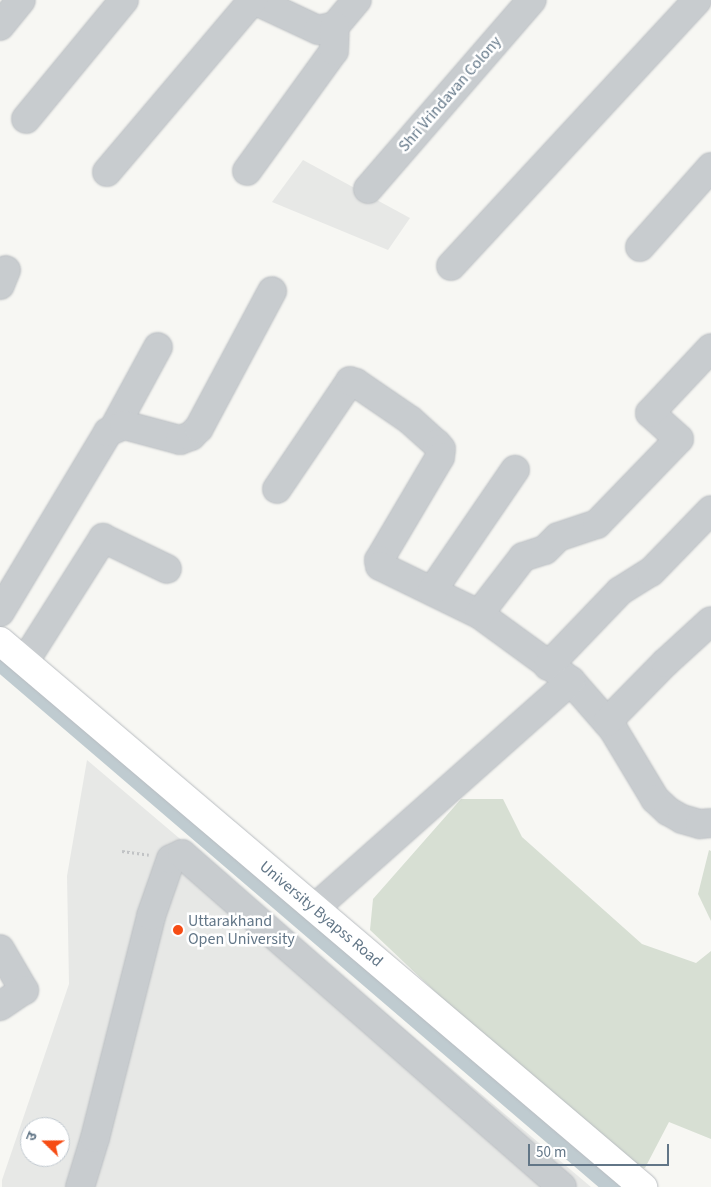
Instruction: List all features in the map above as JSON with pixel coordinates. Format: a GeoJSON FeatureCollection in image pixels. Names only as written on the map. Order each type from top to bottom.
{"type":"FeatureCollection","features":[{"type":"Feature","properties":{"kind":"main road","name":"University Byapss Road"},"geometry":{"type":"LineString","coordinates":[[0,640],[643,1187]]}},
{"type":"Feature","properties":{"kind":"street"},"geometry":{"type":"LineString","coordinates":[[0,26],[21,0]]}},
{"type":"Feature","properties":{"kind":"street"},"geometry":{"type":"LineString","coordinates":[[26,119],[124,0]]}},
{"type":"Feature","properties":{"kind":"street"},"geometry":{"type":"LineString","coordinates":[[107,172],[254,0],[318,30],[334,26],[357,0]]}},
{"type":"Feature","properties":{"kind":"street","name":"Shri Vrindavan Colony"},"geometry":{"type":"LineString","coordinates":[[368,189],[532,0]]}},
{"type":"Feature","properties":{"kind":"street"},"geometry":{"type":"LineString","coordinates":[[451,266],[697,0]]}},
{"type":"Feature","properties":{"kind":"street"},"geometry":{"type":"LineString","coordinates":[[247,171],[334,51],[334,26]]}},
{"type":"Feature","properties":{"kind":"street"},"geometry":{"type":"LineString","coordinates":[[640,247],[711,167]]}},
{"type":"Feature","properties":{"kind":"street"},"geometry":{"type":"LineString","coordinates":[[0,612],[108,432],[124,425],[180,440],[191,436],[199,428],[272,291]]}},
{"type":"Feature","properties":{"kind":"street"},"geometry":{"type":"LineString","coordinates":[[114,428],[158,347]]}},
{"type":"Feature","properties":{"kind":"street"},"geometry":{"type":"LineString","coordinates":[[479,614],[523,557],[545,550],[558,537],[597,524],[679,439],[650,414],[711,348]]}},
{"type":"Feature","properties":{"kind":"street"},"geometry":{"type":"LineString","coordinates":[[278,489],[346,384],[350,381],[356,383],[410,420],[441,449],[440,457],[379,560],[380,566],[479,614],[571,682],[607,722],[655,799],[668,811],[682,819],[700,824],[711,823]]}},
{"type":"Feature","properties":{"kind":"street"},"geometry":{"type":"LineString","coordinates":[[432,591],[516,470]]}},
{"type":"Feature","properties":{"kind":"street"},"geometry":{"type":"LineString","coordinates":[[548,666],[620,591],[651,572],[711,510]]}},
{"type":"Feature","properties":{"kind":"street"},"geometry":{"type":"LineString","coordinates":[[25,661],[103,538],[167,569]]}},
{"type":"Feature","properties":{"kind":"street"},"geometry":{"type":"LineString","coordinates":[[607,722],[665,663],[711,621]]}},
{"type":"Feature","properties":{"kind":"street"},"geometry":{"type":"LineString","coordinates":[[315,908],[571,682]]}},
{"type":"Feature","properties":{"kind":"street"},"geometry":{"type":"LineString","coordinates":[[80,1187],[96,1138],[151,916],[171,859],[182,854],[562,1187]]}},
{"type":"Feature","properties":{"kind":"street"},"geometry":{"type":"LineString","coordinates":[[0,949],[24,990],[0,1006]]}},
{"type":"Feature","properties":{"kind":"shaded area"},"geometry":{"type":"Polygon","coordinates":[[[303,160],[410,218],[388,250],[272,202],[303,160]]]}},
{"type":"Feature","properties":{"kind":"shaded area","name":"Uttarakhand Open University"},"geometry":{"type":"Polygon","coordinates":[[[87,760],[591,1187],[2,1187],[2,1180],[20,1127],[20,1167],[70,1167],[70,1117],[24,1117],[69,984],[67,876],[87,760]]]}},
{"type":"Feature","properties":{"kind":"shaded area"},"geometry":{"type":"Polygon","coordinates":[[[461,799],[503,799],[522,837],[642,944],[696,963],[711,951],[711,1139],[669,1122],[645,1168],[618,1165],[370,930],[373,899],[461,799]]]}},
{"type":"Feature","properties":{"kind":"shaded area"},"geometry":{"type":"Polygon","coordinates":[[[709,850],[711,851],[711,921],[698,894],[709,850]]]}},
{"type":"Feature","properties":{"kind":"waterway"},"geometry":{"type":"LineString","coordinates":[[0,661],[614,1187]]}},
{"type":"Feature","properties":{"kind":"place","name":"Uttarakhand Open University"},"geometry":{"type":"Point","coordinates":[178,930]}}]}
